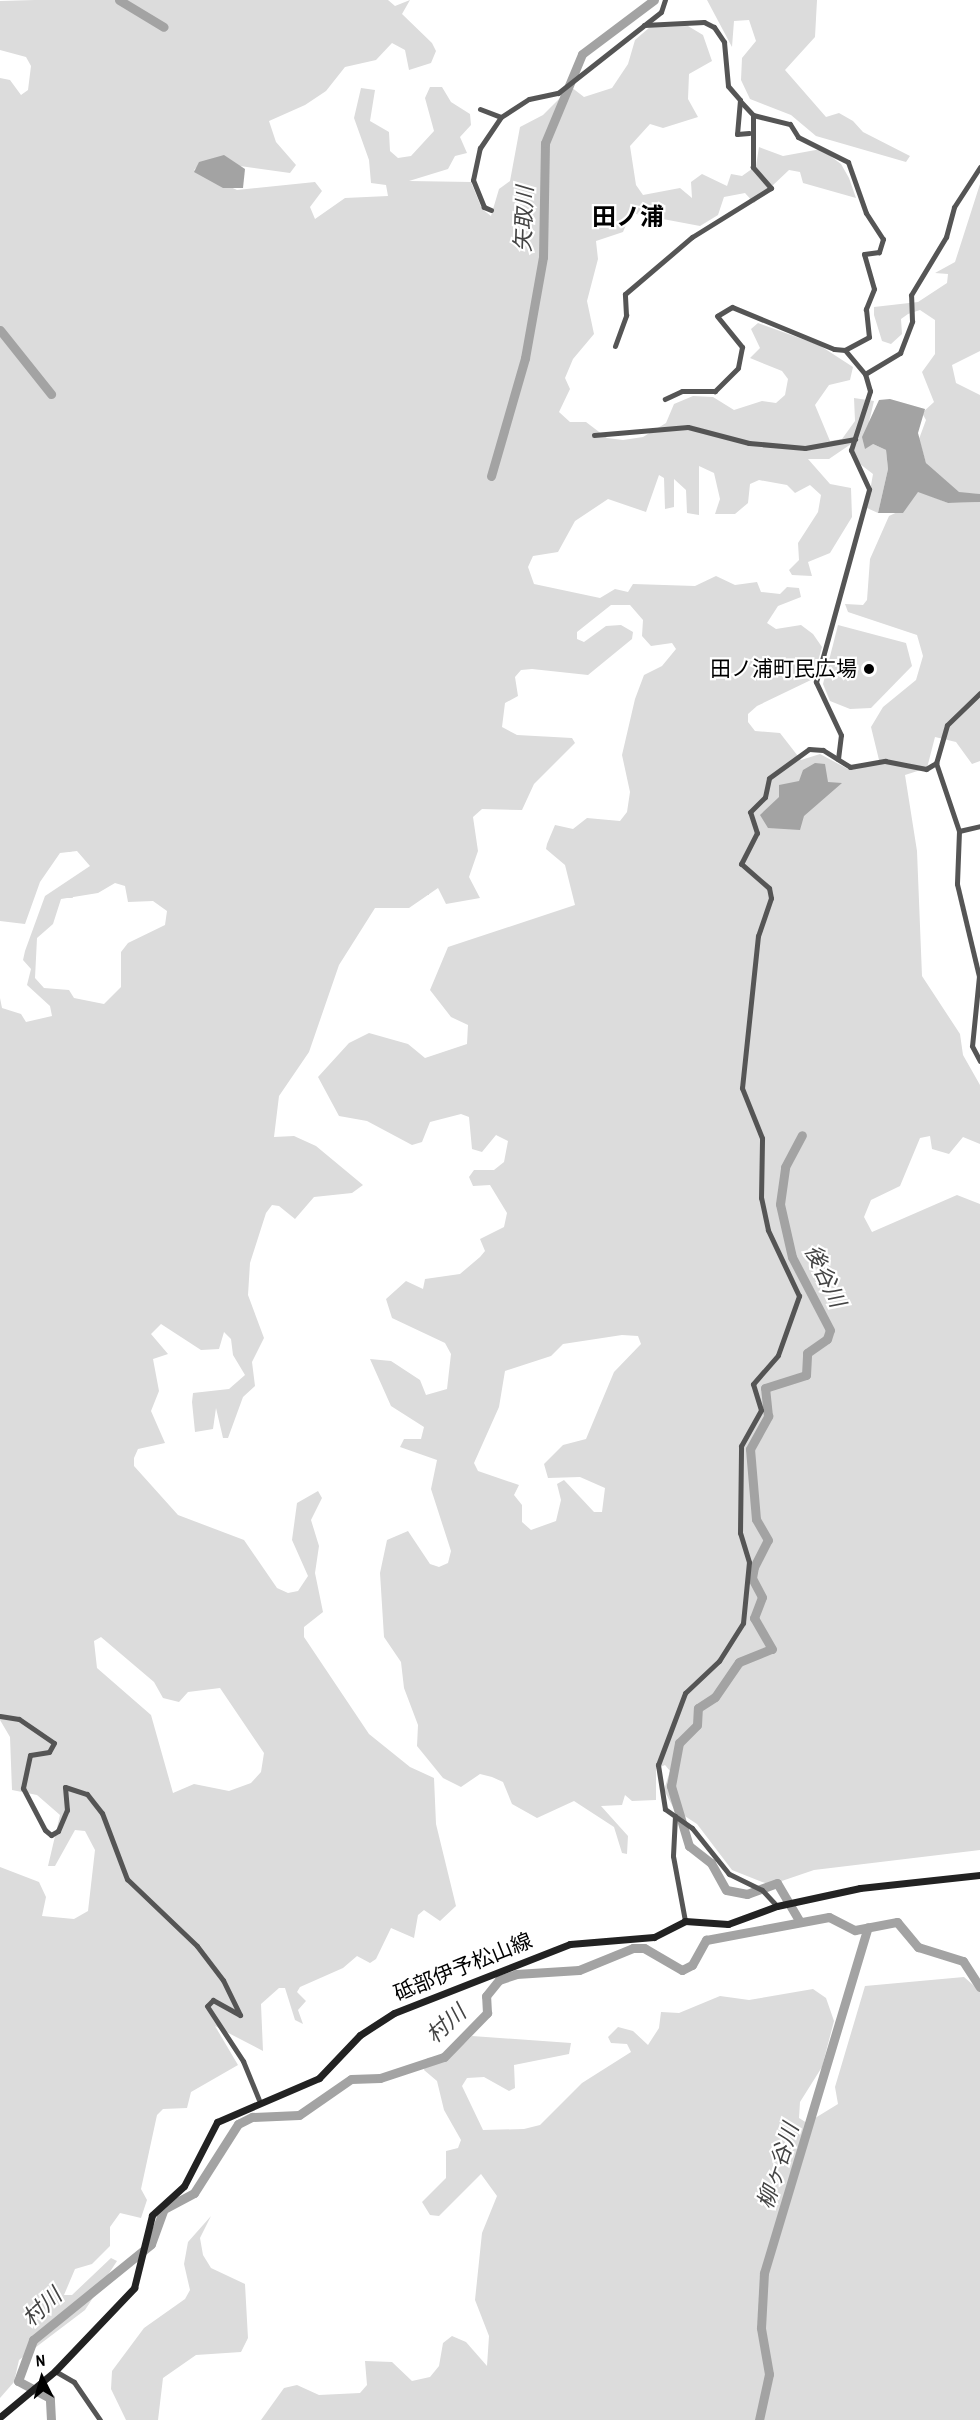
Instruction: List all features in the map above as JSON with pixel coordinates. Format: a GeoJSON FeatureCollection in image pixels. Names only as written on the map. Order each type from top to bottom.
{"type":"FeatureCollection","features":[{"type":"Feature","properties":{"kind":"main road","name":"砥部伊予松山線"},"geometry":{"type":"LineString","coordinates":[[0,2417],[55,2371],[134,2288],[152,2216],[184,2186],[217,2122],[259,2100],[319,2078],[375,2024],[440,1990],[551,1949],[654,1937],[686,1921],[736,1923],[777,1906],[860,1888],[980,1875]]}},
{"type":"Feature","properties":{"kind":"street"},"geometry":{"type":"LineString","coordinates":[[491,210],[484,207],[473,180],[480,148],[501,117],[529,99],[554,96],[661,12],[665,0]]}},
{"type":"Feature","properties":{"kind":"street"},"geometry":{"type":"LineString","coordinates":[[644,25],[704,22],[714,27],[724,42],[728,86],[753,115],[790,124],[798,137],[844,158],[866,213],[882,231],[879,252],[866,252],[863,257],[874,289],[866,313],[871,333],[845,350]]}},
{"type":"Feature","properties":{"kind":"street"},"geometry":{"type":"LineString","coordinates":[[740,100],[737,134],[749,133]]}},
{"type":"Feature","properties":{"kind":"street"},"geometry":{"type":"LineString","coordinates":[[480,109],[501,117]]}},
{"type":"Feature","properties":{"kind":"street"},"geometry":{"type":"LineString","coordinates":[[615,346],[626,315],[625,294],[699,231],[771,188],[753,167],[749,133],[753,115]]}},
{"type":"Feature","properties":{"kind":"street"},"geometry":{"type":"LineString","coordinates":[[866,374],[900,353],[912,321],[911,295],[946,237],[954,207],[980,168]]}},
{"type":"Feature","properties":{"kind":"street"},"geometry":{"type":"LineString","coordinates":[[665,399],[682,391],[715,391],[738,368],[742,347],[717,316],[732,307],[803,340],[845,350],[866,374],[870,391],[851,457],[869,489],[816,682],[841,735],[838,759]]}},
{"type":"Feature","properties":{"kind":"street"},"geometry":{"type":"LineString","coordinates":[[594,435],[688,427],[749,443],[805,448],[855,439]]}},
{"type":"Feature","properties":{"kind":"street"},"geometry":{"type":"LineString","coordinates":[[980,693],[947,725],[936,763],[958,831],[957,884],[980,986],[972,1046],[980,1061]]}},
{"type":"Feature","properties":{"kind":"street"},"geometry":{"type":"LineString","coordinates":[[777,1906],[762,1890],[729,1874],[692,1828],[662,1803],[659,1758],[685,1693],[719,1661],[743,1623],[749,1562],[740,1533],[741,1446],[761,1410],[753,1384],[778,1355],[799,1296],[768,1230],[761,1198],[762,1138],[742,1088],[758,936],[771,898],[769,888],[741,864],[757,833],[750,812],[765,797],[769,778],[809,749],[838,759],[850,767],[885,761],[926,769],[936,763]]}},
{"type":"Feature","properties":{"kind":"street"},"geometry":{"type":"LineString","coordinates":[[958,831],[980,826]]}},
{"type":"Feature","properties":{"kind":"street"},"geometry":{"type":"LineString","coordinates":[[973,949],[980,949]]}},
{"type":"Feature","properties":{"kind":"street"},"geometry":{"type":"LineString","coordinates":[[0,1716],[19,1719],[54,1743],[49,1752],[30,1755],[23,1788],[45,1830],[51,1835],[58,1831],[67,1810],[64,1788],[87,1794],[112,1833],[128,1879],[197,1946],[223,1980],[240,2015],[213,2000],[207,2006],[243,2061],[259,2100]]}},
{"type":"Feature","properties":{"kind":"street"},"geometry":{"type":"LineString","coordinates":[[675,1816],[673,1856],[686,1921]]}},
{"type":"Feature","properties":{"kind":"street"},"geometry":{"type":"LineString","coordinates":[[55,2371],[74,2382],[100,2420]]}},
{"type":"Feature","properties":{"kind":"shaded area"},"geometry":{"type":"Polygon","coordinates":[[[388,0],[395,6],[410,0],[402,14],[432,43],[436,51],[431,63],[409,70],[405,50],[392,43],[376,60],[345,67],[326,91],[305,105],[269,121],[276,142],[296,165],[290,173],[204,161],[194,170],[237,190],[315,182],[322,191],[310,207],[315,219],[345,198],[388,196],[386,185],[371,183],[369,160],[354,118],[361,88],[375,90],[370,121],[389,132],[390,151],[398,158],[411,156],[434,131],[425,98],[430,87],[442,87],[451,102],[470,114],[471,125],[460,137],[467,153],[455,156],[448,169],[409,181],[471,182],[482,209],[491,216],[499,189],[510,181],[520,127],[543,115],[571,87],[584,97],[612,88],[628,64],[635,40],[650,27],[688,26],[703,35],[712,61],[689,74],[688,99],[698,117],[663,128],[650,124],[630,146],[636,185],[643,195],[680,188],[692,198],[691,182],[702,174],[727,186],[731,174],[742,176],[756,166],[759,147],[783,156],[821,149],[841,164],[849,178],[856,198],[803,183],[800,172],[789,170],[754,203],[745,193],[724,197],[718,215],[700,226],[631,213],[623,232],[596,241],[598,259],[587,301],[594,334],[573,359],[565,378],[570,389],[559,412],[570,422],[586,422],[607,438],[623,440],[643,437],[666,423],[674,404],[693,396],[713,397],[734,410],[762,401],[776,403],[785,395],[788,379],[782,371],[750,358],[760,348],[751,329],[758,323],[819,345],[853,367],[850,380],[829,385],[815,405],[830,441],[842,439],[855,421],[854,398],[874,401],[869,422],[873,444],[886,450],[888,469],[878,513],[867,508],[873,474],[860,464],[851,444],[829,459],[808,459],[830,484],[851,488],[852,517],[830,553],[808,562],[812,576],[792,575],[789,570],[799,560],[798,543],[818,512],[821,495],[810,485],[795,493],[787,485],[759,480],[750,484],[748,503],[735,514],[715,514],[720,499],[714,473],[699,466],[699,515],[687,513],[686,490],[674,479],[674,507],[665,509],[664,478],[659,475],[646,512],[608,499],[575,521],[558,552],[533,556],[528,567],[534,584],[600,598],[615,589],[628,592],[633,584],[695,586],[716,576],[735,585],[757,582],[761,592],[780,594],[787,587],[799,588],[801,597],[778,606],[767,623],[776,629],[801,625],[813,634],[822,647],[813,679],[757,706],[748,714],[748,722],[755,731],[780,733],[801,760],[820,754],[848,769],[860,768],[879,760],[871,727],[883,707],[916,680],[923,656],[917,635],[848,612],[845,604],[863,605],[867,600],[870,559],[889,516],[906,508],[918,491],[948,503],[980,502],[980,761],[972,764],[956,742],[935,737],[927,768],[905,775],[917,851],[922,976],[960,1034],[963,1055],[980,1085],[980,1144],[963,1137],[949,1154],[932,1149],[930,1136],[920,1138],[900,1186],[871,1200],[864,1217],[872,1232],[957,1195],[980,1204],[980,1850],[814,1870],[770,1885],[732,1870],[697,1824],[674,1809],[664,1790],[670,1771],[665,1765],[656,1769],[656,1800],[632,1801],[625,1795],[622,1805],[601,1806],[628,1836],[627,1854],[622,1853],[614,1827],[574,1801],[537,1818],[512,1804],[503,1782],[492,1777],[480,1774],[461,1787],[443,1778],[417,1746],[418,1725],[404,1688],[401,1662],[384,1637],[380,1573],[387,1540],[408,1531],[430,1564],[439,1567],[448,1563],[451,1551],[431,1489],[437,1460],[400,1447],[404,1439],[421,1439],[424,1427],[391,1406],[370,1359],[391,1361],[420,1380],[426,1395],[447,1389],[451,1354],[445,1343],[392,1318],[386,1299],[406,1281],[423,1289],[425,1279],[460,1274],[485,1251],[480,1239],[504,1227],[507,1213],[490,1185],[473,1186],[469,1177],[474,1170],[494,1170],[504,1162],[508,1141],[496,1135],[482,1152],[472,1149],[469,1117],[461,1114],[430,1122],[422,1142],[412,1145],[367,1121],[339,1116],[318,1077],[349,1043],[369,1033],[408,1044],[425,1058],[467,1044],[468,1025],[451,1017],[430,990],[448,947],[575,905],[565,865],[546,849],[547,844],[555,825],[573,829],[587,818],[620,821],[627,812],[630,792],[622,755],[635,699],[644,675],[662,666],[676,649],[672,643],[651,646],[642,636],[643,620],[630,605],[611,605],[577,632],[577,639],[584,642],[606,626],[621,625],[633,632],[632,639],[588,675],[532,669],[521,670],[515,677],[518,696],[505,703],[502,727],[517,735],[572,738],[575,743],[534,784],[522,810],[482,809],[473,817],[478,851],[469,877],[480,898],[446,904],[438,888],[409,908],[375,908],[339,965],[309,1052],[279,1096],[274,1137],[294,1136],[316,1146],[363,1185],[352,1193],[314,1197],[295,1219],[279,1206],[272,1205],[266,1213],[250,1263],[248,1295],[264,1338],[252,1362],[255,1386],[243,1397],[228,1438],[223,1438],[216,1408],[213,1429],[195,1432],[192,1402],[193,1393],[229,1389],[245,1375],[233,1355],[231,1339],[224,1332],[219,1349],[201,1350],[161,1324],[151,1334],[168,1354],[153,1359],[159,1391],[151,1411],[165,1443],[138,1449],[134,1458],[134,1466],[178,1515],[244,1540],[277,1588],[288,1593],[298,1591],[308,1576],[292,1540],[297,1503],[318,1491],[322,1498],[311,1520],[319,1546],[315,1573],[323,1612],[304,1627],[304,1637],[369,1734],[410,1767],[434,1778],[436,1824],[456,1906],[440,1921],[424,1910],[418,1915],[414,1938],[391,1928],[376,1959],[370,1963],[357,1956],[343,1968],[300,1987],[297,1992],[306,2001],[298,2010],[303,2024],[295,2020],[285,1988],[279,1988],[261,2004],[263,2051],[215,2026],[238,2065],[191,2092],[187,2108],[163,2109],[157,2115],[141,2189],[147,2200],[141,2218],[120,2213],[110,2227],[110,2246],[92,2264],[75,2269],[64,2295],[72,2295],[111,2258],[117,2261],[85,2310],[19,2360],[14,2382],[0,2398],[0,1867],[39,1882],[46,1897],[42,1916],[74,1919],[88,1911],[95,1850],[85,1831],[75,1830],[55,1866],[48,1866],[60,1815],[37,1795],[12,1790],[10,1737],[0,1720],[0,998],[2,1008],[21,1014],[26,1022],[52,1016],[50,1006],[27,985],[31,969],[23,960],[25,951],[45,896],[90,866],[77,851],[60,853],[40,882],[25,924],[0,921],[0,78],[10,80],[21,95],[28,90],[31,66],[26,57],[0,50],[0,1],[388,0]],[[115,883],[98,893],[61,899],[53,924],[37,938],[35,978],[44,988],[69,990],[74,998],[104,1004],[121,987],[121,952],[128,943],[165,925],[167,911],[153,901],[128,902],[125,886],[115,883]],[[622,1335],[563,1344],[551,1356],[505,1371],[499,1407],[474,1463],[478,1471],[519,1485],[514,1495],[522,1505],[522,1522],[531,1530],[556,1521],[561,1500],[557,1484],[564,1480],[594,1512],[602,1512],[605,1488],[580,1477],[548,1478],[544,1464],[563,1445],[586,1439],[614,1372],[641,1344],[638,1336],[622,1335]],[[101,1637],[94,1641],[97,1668],[151,1715],[173,1793],[194,1784],[229,1791],[251,1783],[261,1772],[264,1753],[220,1688],[188,1692],[179,1702],[163,1698],[154,1682],[101,1637]]]}},
{"type":"Feature","properties":{"kind":"shaded area"},"geometry":{"type":"Polygon","coordinates":[[[707,0],[817,0],[815,37],[785,70],[826,117],[839,113],[853,121],[863,132],[910,156],[906,162],[816,136],[791,115],[750,99],[741,80],[742,58],[756,41],[749,20],[734,21],[732,47],[707,0]]]}},
{"type":"Feature","properties":{"kind":"shaded area"},"geometry":{"type":"Polygon","coordinates":[[[224,155],[245,169],[243,188],[223,188],[194,172],[199,162],[224,155]]]}},
{"type":"Feature","properties":{"kind":"shaded area"},"geometry":{"type":"Polygon","coordinates":[[[980,184],[980,351],[952,365],[956,383],[980,395],[980,494],[959,493],[942,482],[926,463],[919,439],[926,420],[922,413],[934,402],[922,372],[935,354],[935,320],[920,310],[908,314],[901,319],[902,334],[891,344],[882,341],[874,315],[874,307],[918,302],[947,283],[948,274],[935,273],[955,262],[980,184]]]}},
{"type":"Feature","properties":{"kind":"shaded area"},"geometry":{"type":"Polygon","coordinates":[[[890,399],[925,409],[918,433],[926,463],[959,492],[980,494],[980,502],[948,503],[918,492],[903,513],[878,513],[888,469],[886,450],[873,444],[865,449],[862,437],[879,400],[890,399]]]}},
{"type":"Feature","properties":{"kind":"shaded area","name":"田ノ浦町民広場"},"geometry":{"type":"Polygon","coordinates":[[[838,625],[906,643],[912,666],[871,708],[850,709],[830,701],[823,684],[838,625]]]}},
{"type":"Feature","properties":{"kind":"shaded area"},"geometry":{"type":"Polygon","coordinates":[[[815,763],[825,764],[828,782],[842,783],[804,816],[800,830],[768,828],[760,815],[779,797],[779,785],[799,781],[803,770],[815,763]]]}},
{"type":"Feature","properties":{"kind":"shaded area"},"geometry":{"type":"Polygon","coordinates":[[[964,1977],[980,1991],[980,2420],[261,2420],[284,2388],[297,2385],[319,2395],[360,2393],[367,2385],[365,2361],[392,2362],[412,2381],[430,2377],[439,2366],[443,2343],[452,2336],[466,2342],[487,2366],[489,2336],[475,2300],[482,2233],[497,2196],[481,2174],[439,2216],[430,2215],[422,2202],[446,2178],[446,2151],[458,2148],[461,2140],[444,2110],[437,2081],[424,2070],[427,2058],[452,2055],[472,2036],[571,2043],[569,2054],[514,2065],[515,2088],[509,2091],[484,2077],[467,2078],[462,2086],[483,2130],[524,2129],[540,2125],[582,2083],[631,2052],[627,2044],[611,2043],[608,2037],[618,2027],[633,2031],[648,2045],[659,2028],[661,2012],[679,2013],[720,1996],[749,2000],[813,1989],[826,1998],[834,2021],[822,2067],[800,2102],[799,2118],[807,2123],[838,2104],[835,2087],[865,1986],[964,1977]]]}},
{"type":"Feature","properties":{"kind":"shaded area"},"geometry":{"type":"Polygon","coordinates":[[[211,2216],[200,2238],[203,2255],[211,2268],[245,2284],[248,2338],[241,2352],[196,2355],[163,2378],[158,2420],[126,2420],[111,2389],[112,2371],[144,2328],[185,2299],[190,2290],[184,2264],[188,2242],[211,2216]]]}},
{"type":"Feature","properties":{"kind":"waterway"},"geometry":{"type":"LineString","coordinates":[[119,0],[164,27]]}},
{"type":"Feature","properties":{"kind":"waterway","name":"矢取川"},"geometry":{"type":"LineString","coordinates":[[491,476],[525,358],[543,257],[545,143],[582,54],[654,0]]}},
{"type":"Feature","properties":{"kind":"waterway"},"geometry":{"type":"LineString","coordinates":[[0,330],[51,394]]}},
{"type":"Feature","properties":{"kind":"waterway","name":"後谷川"},"geometry":{"type":"LineString","coordinates":[[800,1922],[777,1883],[747,1894],[726,1890],[711,1863],[689,1846],[671,1786],[679,1743],[697,1725],[698,1708],[715,1697],[739,1662],[772,1649],[754,1618],[762,1597],[752,1578],[754,1567],[768,1540],[756,1519],[750,1449],[768,1416],[765,1388],[806,1375],[807,1353],[827,1339],[830,1330],[792,1257],[780,1204],[785,1167],[802,1135]]}},
{"type":"Feature","properties":{"kind":"waterway","name":"村川"},"geometry":{"type":"LineString","coordinates":[[51,2420],[50,2398],[18,2381],[33,2340],[151,2244],[164,2209],[194,2193],[238,2124],[252,2117],[299,2115],[351,2079],[380,2078],[444,2057],[487,2013],[486,1996],[499,1980],[516,1974],[579,1970],[633,1948],[644,1948],[682,1970],[692,1965],[706,1940],[829,1917],[855,1930],[897,1922],[918,1947],[963,1961],[980,1987]]}},
{"type":"Feature","properties":{"kind":"waterway","name":"柳ヶ谷川"},"geometry":{"type":"LineString","coordinates":[[759,2420],[769,2374],[761,2328],[764,2273],[868,1927]]}},
{"type":"Feature","properties":{"kind":"place","name":"田ノ浦町民広場"},"geometry":{"type":"Point","coordinates":[869,669]}},
{"type":"Feature","properties":{"kind":"district","name":"田ノ浦"},"geometry":{"type":"Point","coordinates":[628,217]}}]}
